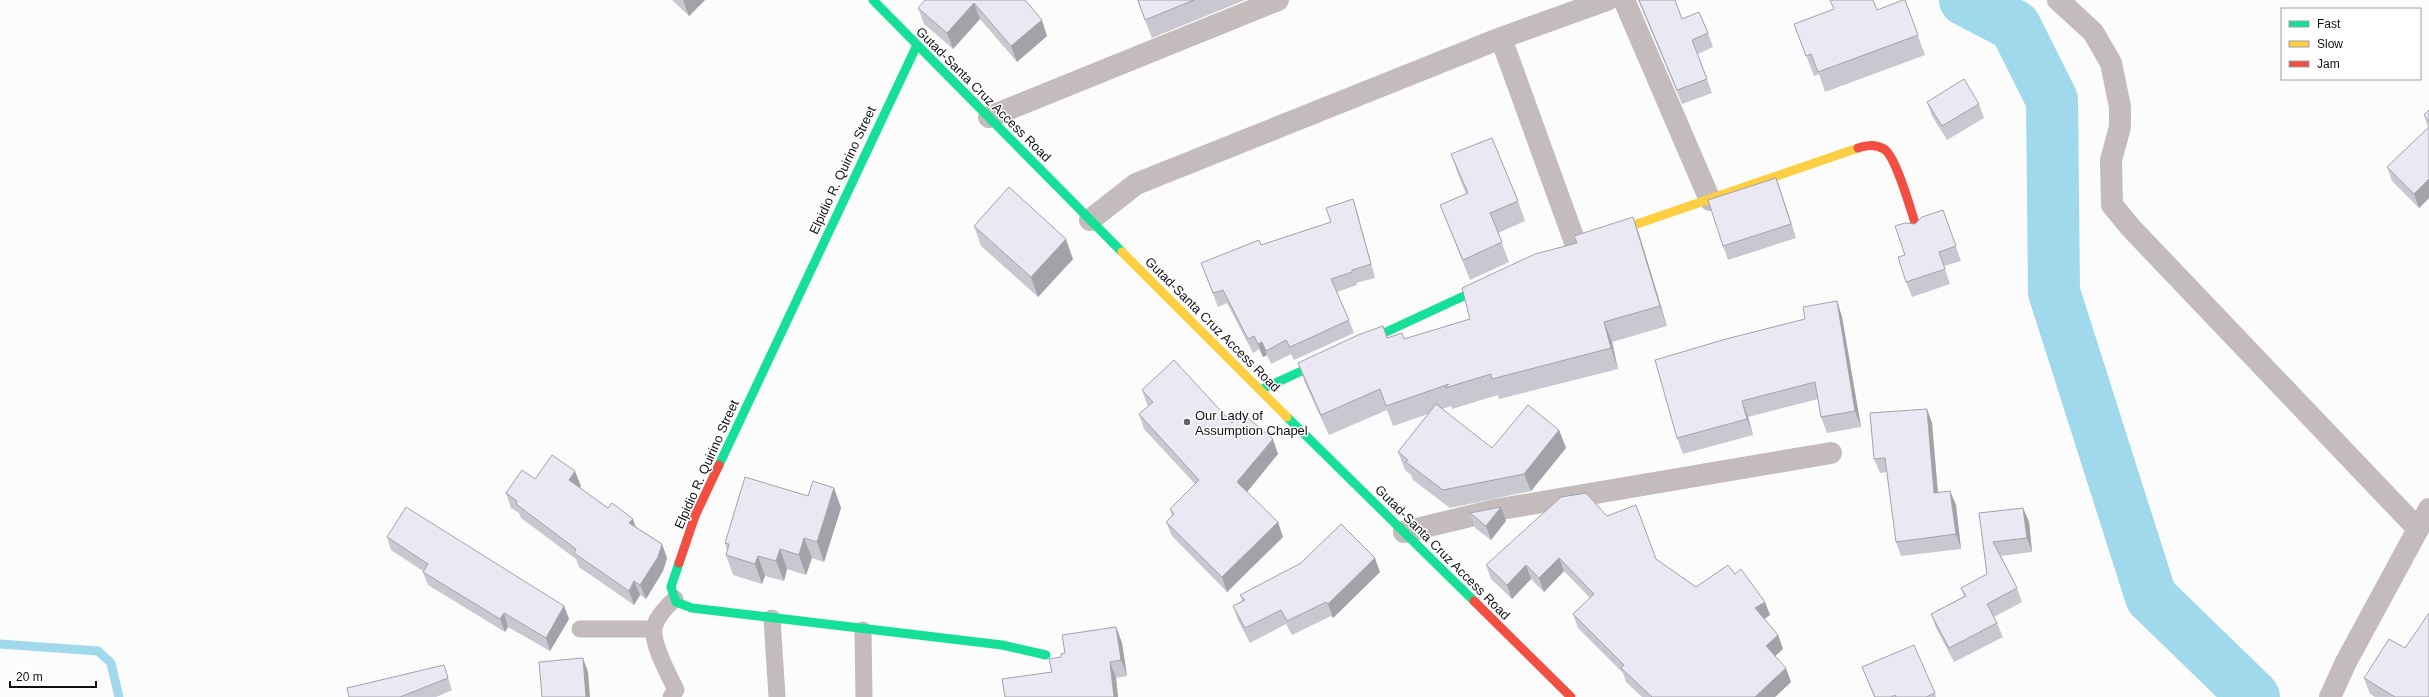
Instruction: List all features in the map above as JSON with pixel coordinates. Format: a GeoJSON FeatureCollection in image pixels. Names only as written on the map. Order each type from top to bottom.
{"type":"FeatureCollection","features":[{"type":"Feature","properties":{"kind":"street","name":"Gutad-Santa Cruz Access Road"},"geometry":{"type":"LineString","coordinates":[[873,0],[1260,390],[1571,697]]}},
{"type":"Feature","properties":{"kind":"street"},"geometry":{"type":"LineString","coordinates":[[989,117],[1278,0]]}},
{"type":"Feature","properties":{"kind":"street"},"geometry":{"type":"LineString","coordinates":[[1090,220],[1136,184],[1501,38],[1607,0]]}},
{"type":"Feature","properties":{"kind":"street"},"geometry":{"type":"LineString","coordinates":[[1624,0],[1710,200]]}},
{"type":"Feature","properties":{"kind":"street"},"geometry":{"type":"LineString","coordinates":[[2058,0],[2093,32],[2111,63],[2120,107],[2120,127],[2111,160],[2112,205],[2131,228],[2418,529]]}},
{"type":"Feature","properties":{"kind":"street"},"geometry":{"type":"LineString","coordinates":[[1501,38],[1576,245]]}},
{"type":"Feature","properties":{"kind":"street","name":"Elpidio R. Quirino Street"},"geometry":{"type":"LineString","coordinates":[[674,599],[671,587],[695,516],[917,44]]}},
{"type":"Feature","properties":{"kind":"street"},"geometry":{"type":"LineString","coordinates":[[1598,237],[1710,200],[1835,154],[1872,144],[1886,150],[1898,172],[1916,226]]}},
{"type":"Feature","properties":{"kind":"street"},"geometry":{"type":"LineString","coordinates":[[1260,390],[1504,278]]}},
{"type":"Feature","properties":{"kind":"street"},"geometry":{"type":"LineString","coordinates":[[1404,532],[1495,510],[1830,453]]}},
{"type":"Feature","properties":{"kind":"street"},"geometry":{"type":"LineString","coordinates":[[2330,697],[2346,662],[2429,509]]}},
{"type":"Feature","properties":{"kind":"street"},"geometry":{"type":"LineString","coordinates":[[674,599],[676,602],[692,608],[863,630],[1002,645],[1046,655]]}},
{"type":"Feature","properties":{"kind":"lane"},"geometry":{"type":"LineString","coordinates":[[671,697],[676,690],[655,640],[654,629],[662,610],[674,599]]}},
{"type":"Feature","properties":{"kind":"lane"},"geometry":{"type":"LineString","coordinates":[[772,618],[777,697]]}},
{"type":"Feature","properties":{"kind":"lane"},"geometry":{"type":"LineString","coordinates":[[580,629],[654,629]]}},
{"type":"Feature","properties":{"kind":"lane"},"geometry":{"type":"LineString","coordinates":[[863,630],[864,697]]}},
{"type":"Feature","properties":{"kind":"building"},"geometry":{"type":"Polygon","coordinates":[[[925,0],[1025,0],[1042,20],[1011,46],[974,3],[947,33],[918,8],[925,0]]]}},
{"type":"Feature","properties":{"kind":"building"},"geometry":{"type":"Polygon","coordinates":[[[1138,0],[1194,0],[1145,20],[1138,0]]]}},
{"type":"Feature","properties":{"kind":"building"},"geometry":{"type":"Polygon","coordinates":[[[1639,0],[1675,0],[1682,19],[1699,12],[1708,33],[1692,40],[1707,79],[1677,90],[1639,0]]]}},
{"type":"Feature","properties":{"kind":"building"},"geometry":{"type":"Polygon","coordinates":[[[1830,0],[1873,0],[1877,10],[1905,0],[1918,35],[1818,72],[1811,54],[1806,56],[1794,24],[1834,9],[1830,0]]]}},
{"type":"Feature","properties":{"kind":"building"},"geometry":{"type":"Polygon","coordinates":[[[1964,79],[1979,104],[1942,126],[1927,102],[1964,79]]]}},
{"type":"Feature","properties":{"kind":"building"},"geometry":{"type":"Polygon","coordinates":[[[2429,110],[2429,121],[2424,115],[2429,110]]]}},
{"type":"Feature","properties":{"kind":"building"},"geometry":{"type":"Polygon","coordinates":[[[2429,127],[2429,179],[2414,194],[2387,167],[2429,127]]]}},
{"type":"Feature","properties":{"kind":"building"},"geometry":{"type":"Polygon","coordinates":[[[1492,138],[1518,201],[1490,213],[1502,242],[1463,260],[1440,205],[1468,193],[1451,154],[1492,138]]]}},
{"type":"Feature","properties":{"kind":"building"},"geometry":{"type":"Polygon","coordinates":[[[1776,178],[1791,224],[1723,246],[1708,200],[1776,178]]]}},
{"type":"Feature","properties":{"kind":"building"},"geometry":{"type":"Polygon","coordinates":[[[1009,187],[1066,239],[1031,277],[974,226],[1009,187]]]}},
{"type":"Feature","properties":{"kind":"building"},"geometry":{"type":"Polygon","coordinates":[[[1353,199],[1371,264],[1331,279],[1349,320],[1290,347],[1286,340],[1266,351],[1262,342],[1258,344],[1254,336],[1248,339],[1223,290],[1213,293],[1201,263],[1259,240],[1261,245],[1331,222],[1326,208],[1353,199]]]}},
{"type":"Feature","properties":{"kind":"building"},"geometry":{"type":"Polygon","coordinates":[[[1943,210],[1956,246],[1939,252],[1945,269],[1906,282],[1898,257],[1905,255],[1895,226],[1905,223],[1915,224],[1922,217],[1943,210]]]}},
{"type":"Feature","properties":{"kind":"building"},"geometry":{"type":"Polygon","coordinates":[[[1633,217],[1660,306],[1604,322],[1611,348],[1492,379],[1491,374],[1445,388],[1449,384],[1386,406],[1380,389],[1321,415],[1298,363],[1358,335],[1383,326],[1387,338],[1402,333],[1404,339],[1470,319],[1462,288],[1535,254],[1577,243],[1574,236],[1633,217]]]}},
{"type":"Feature","properties":{"kind":"building"},"geometry":{"type":"Polygon","coordinates":[[[1837,301],[1855,411],[1821,417],[1815,382],[1742,401],[1747,419],[1677,438],[1655,360],[1726,339],[1805,319],[1803,307],[1837,301]]]}},
{"type":"Feature","properties":{"kind":"building"},"geometry":{"type":"Polygon","coordinates":[[[1174,360],[1232,423],[1241,412],[1273,439],[1237,482],[1278,522],[1222,577],[1166,522],[1174,514],[1170,509],[1199,480],[1139,414],[1153,402],[1142,390],[1174,360]]]}},
{"type":"Feature","properties":{"kind":"building"},"geometry":{"type":"Polygon","coordinates":[[[1436,404],[1492,448],[1528,405],[1559,430],[1524,474],[1443,490],[1406,462],[1408,460],[1398,452],[1436,404]]]}},
{"type":"Feature","properties":{"kind":"building"},"geometry":{"type":"Polygon","coordinates":[[[1927,409],[1934,493],[1950,491],[1956,534],[1896,542],[1885,458],[1874,459],[1870,413],[1927,409]]]}},
{"type":"Feature","properties":{"kind":"building"},"geometry":{"type":"Polygon","coordinates":[[[552,455],[575,471],[569,480],[608,508],[612,503],[633,519],[629,523],[662,544],[658,557],[640,585],[634,581],[629,591],[574,553],[576,549],[516,504],[517,501],[506,493],[522,470],[535,479],[552,455]]]}},
{"type":"Feature","properties":{"kind":"building"},"geometry":{"type":"Polygon","coordinates":[[[745,477],[808,496],[813,481],[834,488],[817,542],[804,538],[799,555],[780,549],[776,561],[758,556],[755,564],[726,555],[729,544],[725,543],[745,477]]]}},
{"type":"Feature","properties":{"kind":"building"},"geometry":{"type":"Polygon","coordinates":[[[1586,493],[1607,516],[1636,505],[1656,559],[1696,587],[1728,565],[1735,574],[1741,569],[1765,602],[1755,608],[1778,635],[1766,646],[1786,668],[1755,697],[1652,697],[1621,668],[1624,665],[1573,614],[1594,594],[1559,558],[1539,578],[1526,565],[1507,585],[1486,565],[1561,497],[1586,493]]]}},
{"type":"Feature","properties":{"kind":"building"},"geometry":{"type":"Polygon","coordinates":[[[406,507],[564,606],[546,638],[504,613],[500,619],[423,572],[428,564],[387,537],[406,507]]]}},
{"type":"Feature","properties":{"kind":"building"},"geometry":{"type":"Polygon","coordinates":[[[1501,507],[1486,526],[1470,513],[1501,507]]]}},
{"type":"Feature","properties":{"kind":"building"},"geometry":{"type":"Polygon","coordinates":[[[2023,508],[2027,538],[1993,542],[2017,588],[1987,604],[1997,623],[1949,648],[1931,614],[1966,596],[1961,588],[1987,574],[1979,513],[2023,508]]]}},
{"type":"Feature","properties":{"kind":"building"},"geometry":{"type":"Polygon","coordinates":[[[1341,524],[1375,558],[1328,604],[1326,602],[1287,621],[1281,610],[1245,628],[1233,606],[1245,600],[1240,595],[1301,563],[1341,524]]]}},
{"type":"Feature","properties":{"kind":"building"},"geometry":{"type":"Polygon","coordinates":[[[2429,613],[2429,697],[2395,697],[2364,678],[2389,639],[2405,648],[2429,613]]]}},
{"type":"Feature","properties":{"kind":"building"},"geometry":{"type":"Polygon","coordinates":[[[1116,627],[1121,660],[1110,662],[1114,697],[1005,697],[1002,679],[1052,672],[1049,659],[1061,657],[1061,654],[1065,653],[1062,635],[1116,627]]]}},
{"type":"Feature","properties":{"kind":"building"},"geometry":{"type":"Polygon","coordinates":[[[1914,645],[1935,693],[1926,697],[1896,697],[1895,695],[1891,697],[1875,697],[1862,667],[1914,645]]]}},
{"type":"Feature","properties":{"kind":"building"},"geometry":{"type":"Polygon","coordinates":[[[583,658],[586,697],[542,697],[539,662],[583,658]]]}},
{"type":"Feature","properties":{"kind":"building"},"geometry":{"type":"Polygon","coordinates":[[[444,665],[448,678],[400,697],[349,697],[347,688],[444,665]]]}},
{"type":"Feature","properties":{"kind":"waterway"},"geometry":{"type":"LineString","coordinates":[[1965,0],[2015,26],[2052,100],[2054,292],[2151,597],[2254,697]]}},
{"type":"Feature","properties":{"kind":"waterway"},"geometry":{"type":"LineString","coordinates":[[0,644],[98,651],[111,663],[119,697]]}},
{"type":"Feature","properties":{"kind":"traffic: fast"},"geometry":{"type":"LineString","coordinates":[[873,0],[1122,252]]}},
{"type":"Feature","properties":{"kind":"traffic: fast"},"geometry":{"type":"LineString","coordinates":[[719,465],[917,45]]}},
{"type":"Feature","properties":{"kind":"traffic: fast"},"geometry":{"type":"LineString","coordinates":[[1358,345],[1492,283]]}},
{"type":"Feature","properties":{"kind":"traffic: fast"},"geometry":{"type":"LineString","coordinates":[[1260,390],[1328,359]]}},
{"type":"Feature","properties":{"kind":"traffic: fast"},"geometry":{"type":"LineString","coordinates":[[1287,417],[1474,601]]}},
{"type":"Feature","properties":{"kind":"traffic: fast"},"geometry":{"type":"LineString","coordinates":[[679,563],[671,587],[676,602],[692,608],[1002,645],[1046,655]]}},
{"type":"Feature","properties":{"kind":"traffic: slow"},"geometry":{"type":"LineString","coordinates":[[1608,234],[1858,148]]}},
{"type":"Feature","properties":{"kind":"traffic: slow"},"geometry":{"type":"LineString","coordinates":[[1122,252],[1287,417]]}},
{"type":"Feature","properties":{"kind":"traffic: jam"},"geometry":{"type":"LineString","coordinates":[[1858,148],[1868,146],[1881,147],[1889,154],[1898,172],[1916,226]]}},
{"type":"Feature","properties":{"kind":"traffic: jam"},"geometry":{"type":"LineString","coordinates":[[679,563],[695,516],[719,465]]}},
{"type":"Feature","properties":{"kind":"traffic: jam"},"geometry":{"type":"LineString","coordinates":[[1474,601],[1571,697]]}},
{"type":"Feature","properties":{"kind":"place","name":"Our Lady of Assumption Chapel"},"geometry":{"type":"Point","coordinates":[1187,422]}}]}
